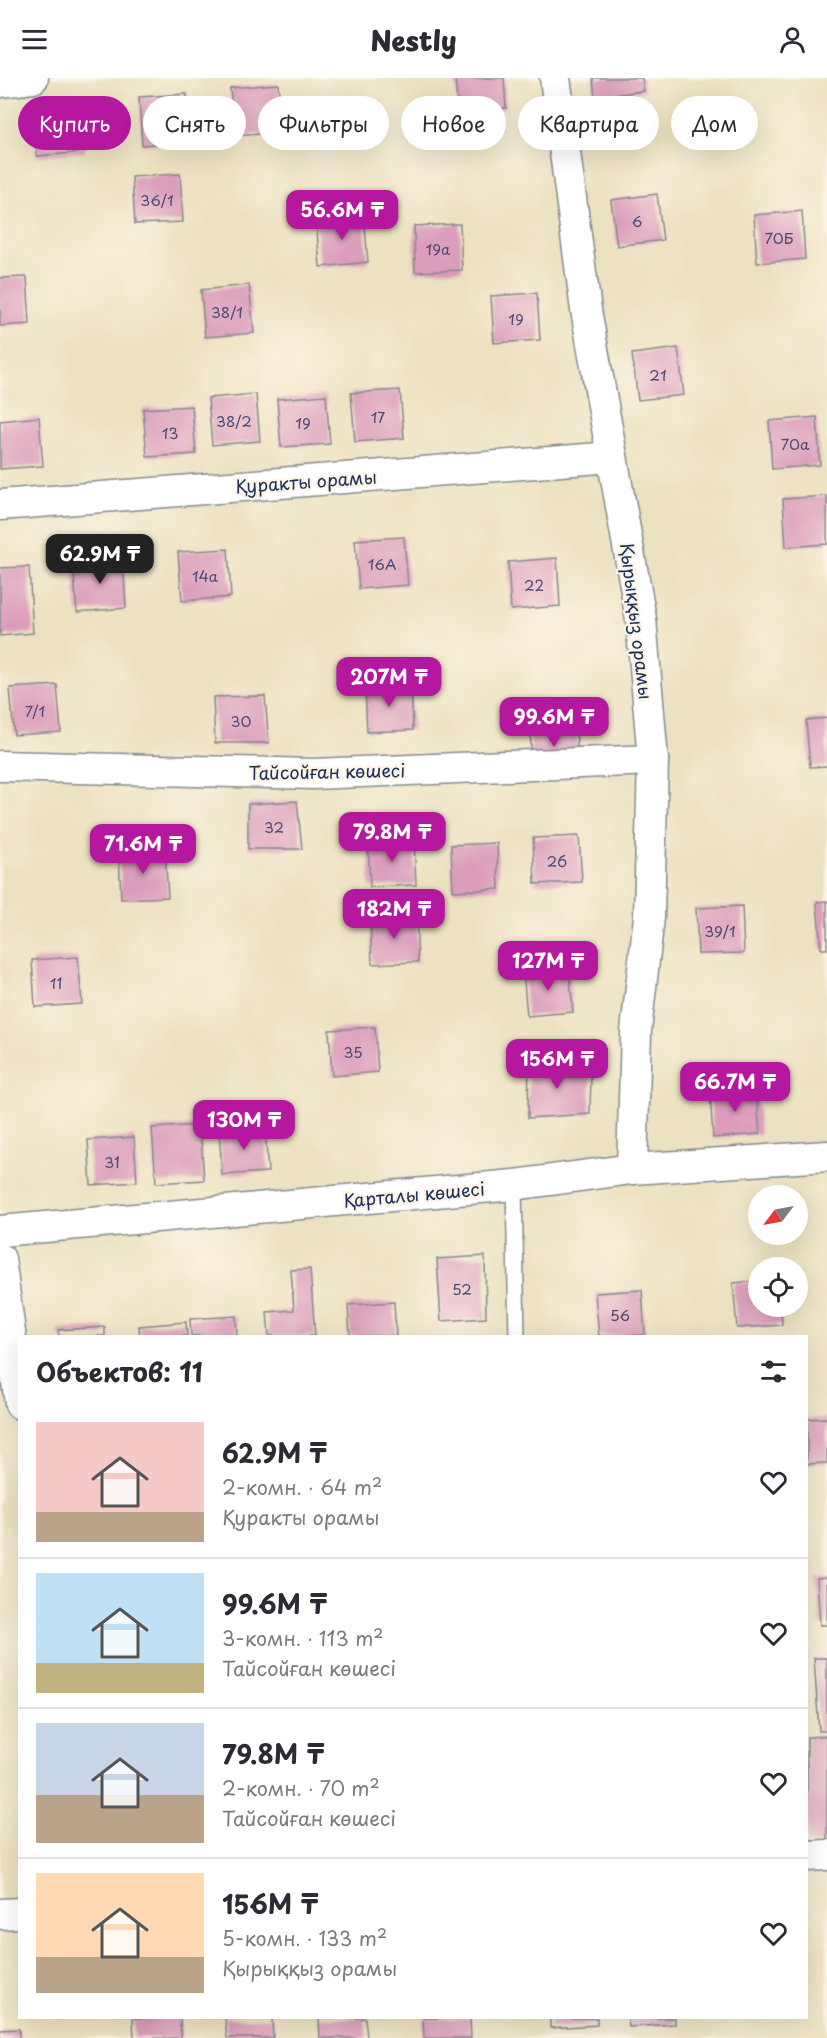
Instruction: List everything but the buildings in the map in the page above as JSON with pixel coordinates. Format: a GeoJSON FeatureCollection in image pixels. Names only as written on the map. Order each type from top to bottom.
{"type":"FeatureCollection","features":[{"type":"Feature","properties":{"kind":"street"},"geometry":{"type":"LineString","coordinates":[[0,82],[33,78]]}},
{"type":"Feature","properties":{"kind":"street","name":"Қырыққыз орамы"},"geometry":{"type":"LineString","coordinates":[[555,78],[586,310],[641,619],[653,760],[649,917],[636,1031],[632,1169]]}},
{"type":"Feature","properties":{"kind":"street","name":"Қуракты орамы"},"geometry":{"type":"LineString","coordinates":[[0,505],[612,458]]}},
{"type":"Feature","properties":{"kind":"street","name":"Тайсойған көшесі"},"geometry":{"type":"LineString","coordinates":[[0,766],[313,774],[653,760]]}},
{"type":"Feature","properties":{"kind":"street","name":"Қарталы көшесі"},"geometry":{"type":"LineString","coordinates":[[0,1231],[514,1185],[632,1169],[827,1156]]}},
{"type":"Feature","properties":{"kind":"street"},"geometry":{"type":"LineString","coordinates":[[0,1259],[18,1390]]}},
{"type":"Feature","properties":{"kind":"street"},"geometry":{"type":"LineString","coordinates":[[808,1856],[827,1855]]}},
{"type":"Feature","properties":{"kind":"street"},"geometry":{"type":"LineString","coordinates":[[0,1914],[18,1913]]}},
{"type":"Feature","properties":{"kind":"lane"},"geometry":{"type":"LineString","coordinates":[[514,1185],[517,1335]]}}]}
